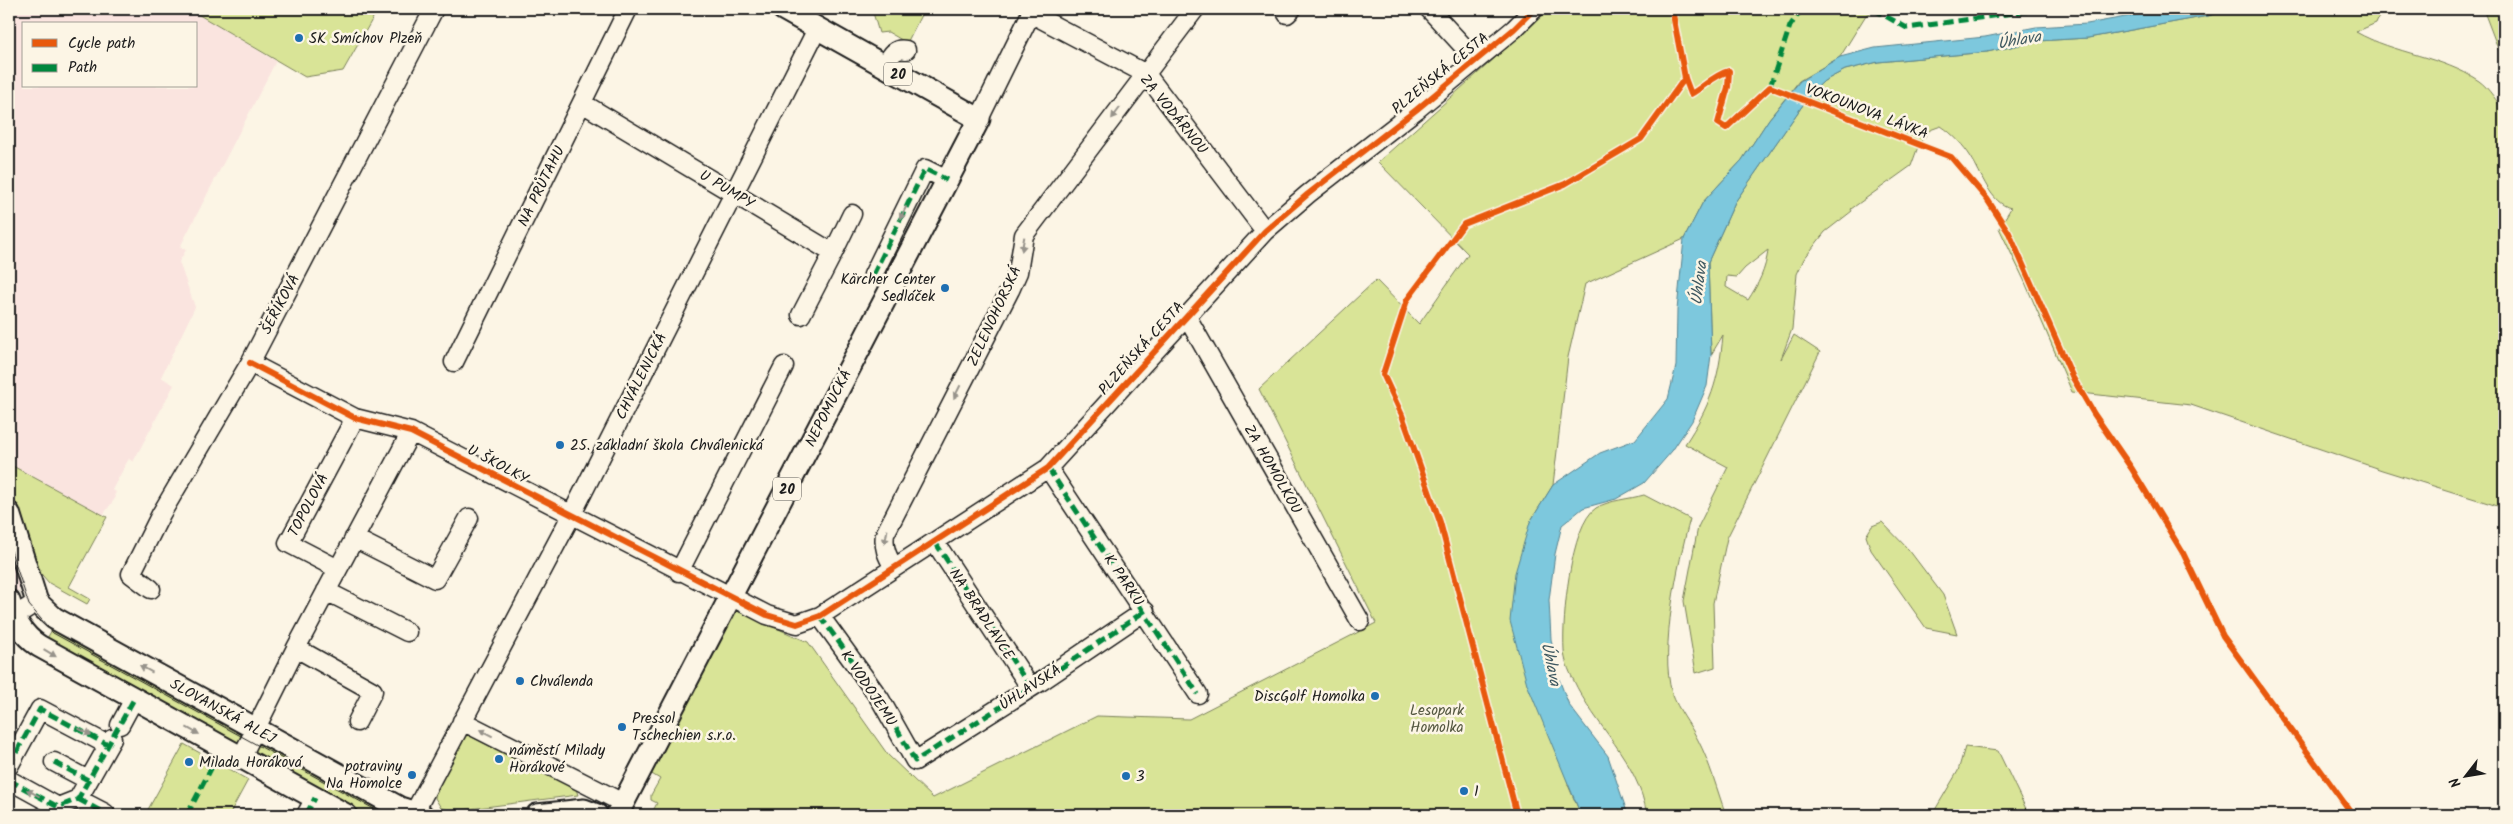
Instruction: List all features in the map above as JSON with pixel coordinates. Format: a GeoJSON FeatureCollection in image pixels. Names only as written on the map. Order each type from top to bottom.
{"type":"FeatureCollection","features":[{"type":"Feature","properties":{"kind":"main road","name":"20"},"geometry":{"type":"LineString","coordinates":[[782,9],[979,119]]}},
{"type":"Feature","properties":{"kind":"main road","name":"NEPOMUCKÁ"},"geometry":{"type":"LineString","coordinates":[[620,808],[979,119]]}},
{"type":"Feature","properties":{"kind":"main road"},"geometry":{"type":"LineString","coordinates":[[9,513],[37,602]]}},
{"type":"Feature","properties":{"kind":"main road","name":"SLOVANSKÁ ALEJ"},"geometry":{"type":"LineString","coordinates":[[37,602],[46,612],[67,626],[400,808],[417,814]]}},
{"type":"Feature","properties":{"kind":"main road"},"geometry":{"type":"LineString","coordinates":[[10,617],[39,646],[241,758],[311,807],[346,815]]}},
{"type":"Feature","properties":{"kind":"main road"},"geometry":{"type":"LineString","coordinates":[[537,815],[584,810],[594,814],[607,814],[620,808]]}},
{"type":"Feature","properties":{"kind":"street","name":"ŠEŘÍKOVÁ"},"geometry":{"type":"LineString","coordinates":[[151,589],[131,574],[162,514],[250,363],[434,9]]}},
{"type":"Feature","properties":{"kind":"street","name":"NA PRŮTAHU"},"geometry":{"type":"LineString","coordinates":[[454,362],[628,9]]}},
{"type":"Feature","properties":{"kind":"street","name":"ZELENOHORSKÁ"},"geometry":{"type":"LineString","coordinates":[[894,568],[886,554],[885,534],[1010,290],[1018,272],[1024,235],[1195,9]]}},
{"type":"Feature","properties":{"kind":"street"},"geometry":{"type":"LineString","coordinates":[[1429,9],[1476,60]]}},
{"type":"Feature","properties":{"kind":"street","name":"PLZEŇSKÁ CESTA"},"geometry":{"type":"LineString","coordinates":[[731,597],[767,615],[797,624],[820,616],[1048,468],[1265,231],[1308,194],[1416,110],[1534,9]]}},
{"type":"Feature","properties":{"kind":"street","name":"ZA VODÁRNOU"},"geometry":{"type":"LineString","coordinates":[[1032,11],[1146,74],[1265,231]]}},
{"type":"Feature","properties":{"kind":"street","name":"NEPOMUCKÁ"},"geometry":{"type":"LineString","coordinates":[[979,119],[1032,11]]}},
{"type":"Feature","properties":{"kind":"street","name":"CHVÁLENICKÁ"},"geometry":{"type":"LineString","coordinates":[[462,721],[571,516],[817,29]]}},
{"type":"Feature","properties":{"kind":"street"},"geometry":{"type":"LineString","coordinates":[[884,66],[895,50],[900,48],[906,50]]}},
{"type":"Feature","properties":{"kind":"street","name":"U PUMPY"},"geometry":{"type":"LineString","coordinates":[[582,103],[833,253]]}},
{"type":"Feature","properties":{"kind":"street"},"geometry":{"type":"LineString","coordinates":[[873,274],[925,169],[947,180]]}},
{"type":"Feature","properties":{"kind":"street"},"geometry":{"type":"LineString","coordinates":[[801,315],[852,214]]}},
{"type":"Feature","properties":{"kind":"street","name":"ZA HOMOLKOU"},"geometry":{"type":"LineString","coordinates":[[1186,317],[1360,621]]}},
{"type":"Feature","properties":{"kind":"street","name":"U ŠKOLKY"},"geometry":{"type":"LineString","coordinates":[[250,363],[355,418],[411,432],[679,572],[731,597]]}},
{"type":"Feature","properties":{"kind":"street"},"geometry":{"type":"LineString","coordinates":[[679,572],[784,366]]}},
{"type":"Feature","properties":{"kind":"street","name":"TOPOLOVÁ"},"geometry":{"type":"LineString","coordinates":[[338,569],[288,543],[355,418]]}},
{"type":"Feature","properties":{"kind":"street"},"geometry":{"type":"LineString","coordinates":[[241,758],[326,590],[411,432]]}},
{"type":"Feature","properties":{"kind":"street","name":"K PARKU"},"geometry":{"type":"LineString","coordinates":[[1048,468],[1145,610],[1198,694]]}},
{"type":"Feature","properties":{"kind":"street"},"geometry":{"type":"LineString","coordinates":[[354,538],[435,579],[469,518]]}},
{"type":"Feature","properties":{"kind":"street","name":"NA BRADLAVCE"},"geometry":{"type":"LineString","coordinates":[[935,542],[1030,687]]}},
{"type":"Feature","properties":{"kind":"street"},"geometry":{"type":"LineString","coordinates":[[326,590],[407,632]]}},
{"type":"Feature","properties":{"kind":"street"},"geometry":{"type":"LineString","coordinates":[[10,617],[37,602]]}},
{"type":"Feature","properties":{"kind":"street","name":"ÚHLAVSKÁ"},"geometry":{"type":"LineString","coordinates":[[915,762],[1145,610]]}},
{"type":"Feature","properties":{"kind":"street","name":"K VODOJEMU"},"geometry":{"type":"LineString","coordinates":[[820,616],[880,699],[915,762]]}},
{"type":"Feature","properties":{"kind":"street"},"geometry":{"type":"LineString","coordinates":[[296,648],[373,691],[357,722]]}},
{"type":"Feature","properties":{"kind":"street"},"geometry":{"type":"LineString","coordinates":[[65,807],[88,780],[134,699]]}},
{"type":"Feature","properties":{"kind":"street"},"geometry":{"type":"LineString","coordinates":[[9,766],[40,709],[114,736]]}},
{"type":"Feature","properties":{"kind":"street"},"geometry":{"type":"LineString","coordinates":[[417,814],[462,721],[620,808]]}},
{"type":"Feature","properties":{"kind":"street"},"geometry":{"type":"LineString","coordinates":[[54,762],[88,780]]}},
{"type":"Feature","properties":{"kind":"street"},"geometry":{"type":"LineString","coordinates":[[9,780],[65,807],[105,814]]}},
{"type":"Feature","properties":{"kind":"shaded area"},"geometry":{"type":"Polygon","coordinates":[[[9,9],[189,9],[276,61],[180,247],[186,250],[179,262],[195,307],[161,377],[174,385],[133,462],[129,459],[127,462],[112,490],[116,492],[114,496],[116,497],[103,515],[9,464],[9,9]]]}},
{"type":"Feature","properties":{"kind":"shaded area"},"geometry":{"type":"Polygon","coordinates":[[[9,533],[26,585],[12,595],[9,588],[9,533]]]}},
{"type":"Feature","properties":{"kind":"green space","name":"SK Smíchov Plzeň"},"geometry":{"type":"Polygon","coordinates":[[[189,9],[378,9],[343,71],[305,77],[189,9]]]}},
{"type":"Feature","properties":{"kind":"green space"},"geometry":{"type":"Polygon","coordinates":[[[872,9],[924,9],[907,43],[888,32],[879,33],[872,9]]]}},
{"type":"Feature","properties":{"kind":"green space","name":"Lesopark Homolka"},"geometry":{"type":"Polygon","coordinates":[[[1550,9],[1881,9],[1866,15],[1840,57],[1799,81],[1769,119],[1742,160],[1703,202],[1684,239],[1585,284],[1568,357],[1553,485],[1530,522],[1568,785],[1581,815],[651,815],[657,803],[651,800],[651,795],[660,779],[650,773],[735,610],[808,642],[888,755],[933,798],[1097,716],[1189,719],[1376,623],[1259,389],[1376,280],[1419,324],[1468,254],[1378,162],[1550,9]]]}},
{"type":"Feature","properties":{"kind":"green space"},"geometry":{"type":"Polygon","coordinates":[[[2229,9],[2382,9],[2376,23],[2356,32],[2386,45],[2434,60],[2465,73],[2483,84],[2504,111],[2504,508],[2382,470],[2191,405],[2072,392],[2024,280],[1999,228],[2011,208],[1997,200],[1987,187],[1962,144],[1941,126],[1930,130],[1919,144],[1911,166],[1851,209],[1852,211],[1825,232],[1804,259],[1797,274],[1792,329],[1781,359],[1794,335],[1820,352],[1727,538],[1713,603],[1715,667],[1696,673],[1684,601],[1698,527],[1728,467],[1685,444],[1707,405],[1716,380],[1721,351],[1723,335],[1711,355],[1708,262],[1735,202],[1812,92],[1824,81],[1845,70],[1878,62],[1987,52],[2038,41],[2088,38],[2208,16],[2229,9]],[[1768,250],[1745,268],[1737,277],[1727,276],[1726,287],[1748,300],[1761,276],[1768,250]]]}},
{"type":"Feature","properties":{"kind":"green space"},"geometry":{"type":"Polygon","coordinates":[[[2483,9],[2497,9],[2504,24],[2504,64],[2483,9]]]}},
{"type":"Feature","properties":{"kind":"green space"},"geometry":{"type":"Polygon","coordinates":[[[9,464],[107,517],[69,587],[90,599],[87,604],[49,583],[36,568],[9,491],[9,464]]]}},
{"type":"Feature","properties":{"kind":"green space"},"geometry":{"type":"Polygon","coordinates":[[[1644,495],[1690,519],[1680,558],[1672,606],[1668,654],[1669,675],[1672,693],[1695,734],[1710,767],[1726,815],[1647,815],[1642,795],[1634,776],[1582,696],[1571,676],[1564,654],[1566,596],[1574,552],[1587,518],[1601,505],[1644,495]]]}},
{"type":"Feature","properties":{"kind":"green space"},"geometry":{"type":"Polygon","coordinates":[[[1882,522],[1909,550],[1943,595],[1957,634],[1926,628],[1871,550],[1866,536],[1872,526],[1882,522]]]}},
{"type":"Feature","properties":{"kind":"green space"},"geometry":{"type":"Polygon","coordinates":[[[54,626],[244,732],[238,746],[44,644],[54,626]]]}},
{"type":"Feature","properties":{"kind":"green space"},"geometry":{"type":"Polygon","coordinates":[[[468,735],[576,789],[578,795],[454,811],[441,808],[435,798],[436,789],[463,737],[468,735]]]}},
{"type":"Feature","properties":{"kind":"green space"},"geometry":{"type":"Polygon","coordinates":[[[259,740],[393,815],[354,815],[256,762],[252,748],[259,740]]]}},
{"type":"Feature","properties":{"kind":"green space"},"geometry":{"type":"Polygon","coordinates":[[[184,744],[248,780],[229,815],[145,815],[184,744]]]}},
{"type":"Feature","properties":{"kind":"green space"},"geometry":{"type":"Polygon","coordinates":[[[1965,747],[1998,751],[2029,815],[1932,815],[1958,771],[1965,747]]]}},
{"type":"Feature","properties":{"kind":"water","name":"Úhlava"},"geometry":{"type":"Polygon","coordinates":[[[2169,9],[2229,9],[2208,16],[2088,38],[2038,41],[1987,52],[1878,62],[1845,70],[1824,81],[1812,92],[1735,202],[1708,262],[1711,355],[1707,386],[1692,421],[1672,451],[1644,483],[1616,499],[1583,508],[1562,525],[1555,554],[1549,600],[1551,639],[1557,674],[1569,705],[1608,756],[1628,815],[1581,815],[1527,684],[1510,621],[1515,573],[1530,522],[1553,485],[1600,453],[1635,440],[1668,399],[1676,366],[1677,310],[1684,239],[1703,202],[1742,160],[1769,119],[1800,81],[1840,57],[1875,48],[1985,37],[2036,27],[2087,24],[2169,9]]]}},
{"type":"Feature","properties":{"kind":"tram line"},"geometry":{"type":"LineString","coordinates":[[9,545],[29,605],[53,633],[385,815]]}},
{"type":"Feature","properties":{"kind":"tram line"},"geometry":{"type":"LineString","coordinates":[[549,815],[571,815]]}},
{"type":"Feature","properties":{"kind":"marked path"},"geometry":{"type":"LineString","coordinates":[[1770,87],[1790,26],[1802,9]]}},
{"type":"Feature","properties":{"kind":"marked path"},"geometry":{"type":"LineString","coordinates":[[1873,9],[1907,28],[2042,9]]}},
{"type":"Feature","properties":{"kind":"marked path"},"geometry":{"type":"LineString","coordinates":[[873,275],[925,169],[947,180]]}},
{"type":"Feature","properties":{"kind":"marked path"},"geometry":{"type":"LineString","coordinates":[[1048,468],[1198,694]]}},
{"type":"Feature","properties":{"kind":"marked path"},"geometry":{"type":"LineString","coordinates":[[935,542],[1030,687]]}},
{"type":"Feature","properties":{"kind":"marked path"},"geometry":{"type":"LineString","coordinates":[[820,616],[880,699],[915,761],[1040,682],[1145,611]]}},
{"type":"Feature","properties":{"kind":"marked path"},"geometry":{"type":"LineString","coordinates":[[9,620],[15,620]]}},
{"type":"Feature","properties":{"kind":"marked path"},"geometry":{"type":"LineString","coordinates":[[9,780],[58,807],[78,799],[134,699]]}},
{"type":"Feature","properties":{"kind":"marked path"},"geometry":{"type":"LineString","coordinates":[[9,766],[40,709],[108,745]]}},
{"type":"Feature","properties":{"kind":"marked path"},"geometry":{"type":"LineString","coordinates":[[187,815],[215,761]]}},
{"type":"Feature","properties":{"kind":"marked path"},"geometry":{"type":"LineString","coordinates":[[54,762],[88,780]]}},
{"type":"Feature","properties":{"kind":"marked path"},"geometry":{"type":"LineString","coordinates":[[306,815],[315,798]]}},
{"type":"Feature","properties":{"kind":"marked path"},"geometry":{"type":"LineString","coordinates":[[78,799],[108,815]]}},
{"type":"Feature","properties":{"kind":"cycle path"},"geometry":{"type":"LineString","coordinates":[[250,363],[355,418],[411,432],[767,615],[797,624],[820,616],[1048,468],[1265,231],[1308,194],[1416,110],[1514,29],[1534,9]]}},
{"type":"Feature","properties":{"kind":"cycle path","name":"VOKOUNOVA LÁVKA"},"geometry":{"type":"LineString","coordinates":[[1672,9],[1685,78],[1691,94],[1714,78],[1729,71],[1728,87],[1718,123],[1726,128],[1770,87],[1951,157],[1987,199],[2009,233],[2073,378],[2094,414],[2132,469],[2183,553],[2223,636],[2353,815]]}},
{"type":"Feature","properties":{"kind":"cycle path"},"geometry":{"type":"LineString","coordinates":[[1517,815],[1440,522],[1402,415],[1383,374],[1407,300],[1464,224],[1565,184],[1641,139],[1685,78]]}},
{"type":"Feature","properties":{"kind":"place","name":"SK Smíchov Plzeň"},"geometry":{"type":"Point","coordinates":[299,38]}},
{"type":"Feature","properties":{"kind":"place","name":"Kärcher Center Sedláček"},"geometry":{"type":"Point","coordinates":[945,288]}},
{"type":"Feature","properties":{"kind":"place","name":"25. základní škola Chválenická"},"geometry":{"type":"Point","coordinates":[560,445]}},
{"type":"Feature","properties":{"kind":"place","name":"Chválenda"},"geometry":{"type":"Point","coordinates":[520,681]}},
{"type":"Feature","properties":{"kind":"place","name":"DiscGolf Homolka"},"geometry":{"type":"Point","coordinates":[1375,696]}},
{"type":"Feature","properties":{"kind":"place","name":"Pressol Tschechien s.r.o."},"geometry":{"type":"Point","coordinates":[622,727]}},
{"type":"Feature","properties":{"kind":"place","name":"náměstí Milady Horákové"},"geometry":{"type":"Point","coordinates":[499,759]}},
{"type":"Feature","properties":{"kind":"place","name":"Milada Horáková"},"geometry":{"type":"Point","coordinates":[189,762]}},
{"type":"Feature","properties":{"kind":"place","name":"potraviny Na Homolce"},"geometry":{"type":"Point","coordinates":[412,775]}},
{"type":"Feature","properties":{"kind":"place","name":"3"},"geometry":{"type":"Point","coordinates":[1126,776]}},
{"type":"Feature","properties":{"kind":"place","name":"1"},"geometry":{"type":"Point","coordinates":[1464,791]}}]}
